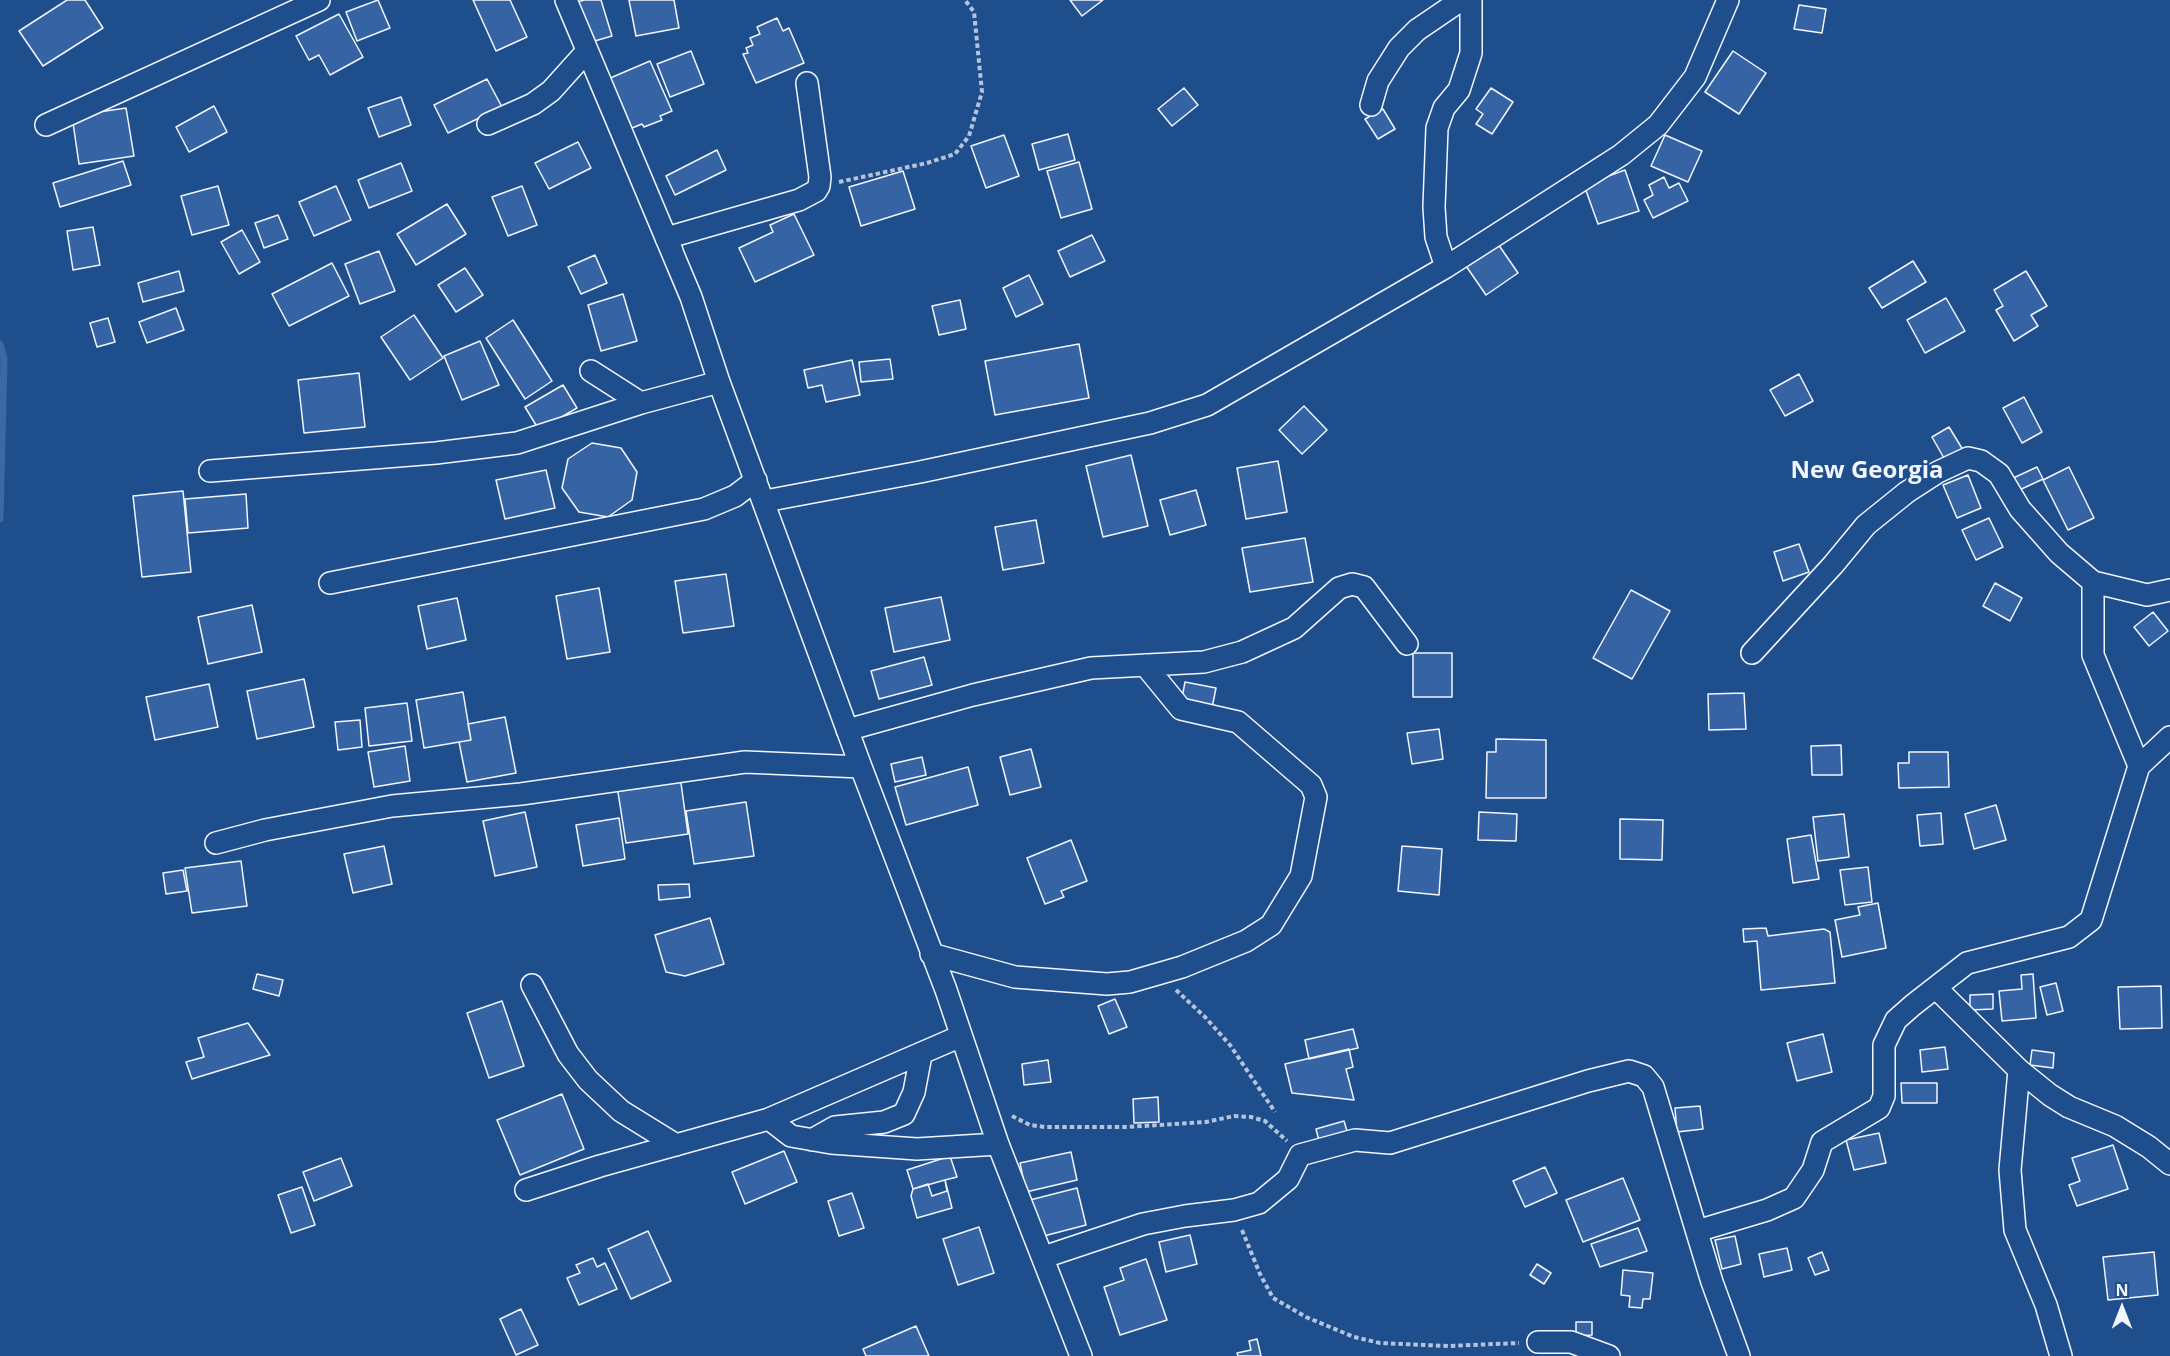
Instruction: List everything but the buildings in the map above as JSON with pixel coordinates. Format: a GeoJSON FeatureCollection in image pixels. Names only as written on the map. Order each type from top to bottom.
{"type":"FeatureCollection","features":[{"type":"Feature","properties":{"kind":"street"},"geometry":{"type":"LineString","coordinates":[[46,125],[319,0]]}},
{"type":"Feature","properties":{"kind":"street"},"geometry":{"type":"LineString","coordinates":[[566,0],[691,297],[719,382],[931,954],[998,1144],[1081,1356]]}},
{"type":"Feature","properties":{"kind":"street"},"geometry":{"type":"LineString","coordinates":[[1371,105],[1378,81],[1399,48],[1417,30],[1461,0]]}},
{"type":"Feature","properties":{"kind":"street"},"geometry":{"type":"LineString","coordinates":[[1446,267],[1436,237],[1434,207],[1437,128],[1444,108],[1459,90],[1471,52],[1471,0]]}},
{"type":"Feature","properties":{"kind":"street"},"geometry":{"type":"LineString","coordinates":[[765,501],[920,472],[1184,414],[1216,400],[1446,267],[1621,155],[1658,125],[1695,77],[1728,0]]}},
{"type":"Feature","properties":{"kind":"street"},"geometry":{"type":"LineString","coordinates":[[488,124],[533,104],[551,91],[587,51]]}},
{"type":"Feature","properties":{"kind":"street"},"geometry":{"type":"LineString","coordinates":[[691,297],[666,238],[800,200],[812,195],[819,186],[807,83]]}},
{"type":"Feature","properties":{"kind":"street"},"geometry":{"type":"LineString","coordinates":[[591,371],[641,403]]}},
{"type":"Feature","properties":{"kind":"street"},"geometry":{"type":"LineString","coordinates":[[210,471],[436,453],[517,443],[641,403],[719,382]]}},
{"type":"Feature","properties":{"kind":"street"},"geometry":{"type":"LineString","coordinates":[[1752,653],[1833,565],[1866,525],[1907,492],[1938,472],[1968,458],[1982,460],[1999,474],[2020,509],[2059,553],[2093,582],[2147,595],[2170,590]]}},
{"type":"Feature","properties":{"kind":"street"},"geometry":{"type":"LineString","coordinates":[[330,583],[704,509],[735,496],[756,480]]}},
{"type":"Feature","properties":{"kind":"street"},"geometry":{"type":"LineString","coordinates":[[2093,582],[2093,655],[2139,766]]}},
{"type":"Feature","properties":{"kind":"street"},"geometry":{"type":"LineString","coordinates":[[847,730],[1032,681],[1091,669],[1204,662],[1242,652],[1294,627],[1339,588],[1352,584],[1364,587],[1407,644]]}},
{"type":"Feature","properties":{"kind":"street"},"geometry":{"type":"LineString","coordinates":[[931,954],[996,973],[1050,982],[1107,984],[1155,976],[1246,941],[1271,925],[1300,876],[1316,797],[1311,785],[1238,722],[1180,709],[1145,665]]}},
{"type":"Feature","properties":{"kind":"street"},"geometry":{"type":"LineString","coordinates":[[1697,1231],[1767,1210],[1794,1198],[1812,1170],[1822,1142],[1879,1108],[1884,1096],[1884,1044],[1896,1020],[1967,963],[2069,937],[2091,920],[2139,766],[2170,737]]}},
{"type":"Feature","properties":{"kind":"street"},"geometry":{"type":"LineString","coordinates":[[216,843],[264,830],[392,806],[521,794],[745,762],[861,767]]}},
{"type":"Feature","properties":{"kind":"street"},"geometry":{"type":"LineString","coordinates":[[532,985],[568,1054],[588,1080],[621,1111],[676,1145]]}},
{"type":"Feature","properties":{"kind":"street"},"geometry":{"type":"LineString","coordinates":[[1936,988],[2019,1070],[2050,1095],[2069,1107],[2115,1126],[2170,1164]]}},
{"type":"Feature","properties":{"kind":"street"},"geometry":{"type":"LineString","coordinates":[[526,1190],[769,1119],[961,1036]]}},
{"type":"Feature","properties":{"kind":"street"},"geometry":{"type":"LineString","coordinates":[[812,1140],[835,1127],[884,1122],[904,1114],[914,1092],[921,1055]]}},
{"type":"Feature","properties":{"kind":"street"},"geometry":{"type":"LineString","coordinates":[[2019,1070],[2010,1170],[2014,1230],[2046,1305],[2061,1356]]}},
{"type":"Feature","properties":{"kind":"street"},"geometry":{"type":"LineString","coordinates":[[1044,1257],[1143,1224],[1234,1210],[1259,1203],[1288,1179],[1300,1155],[1355,1140],[1390,1143],[1588,1081],[1629,1071],[1644,1076],[1653,1087],[1697,1231],[1739,1356]]}},
{"type":"Feature","properties":{"kind":"street"},"geometry":{"type":"LineString","coordinates":[[769,1119],[791,1136],[812,1140],[917,1149],[998,1144]]}},
{"type":"Feature","properties":{"kind":"street"},"geometry":{"type":"LineString","coordinates":[[1538,1342],[1571,1342],[1609,1356]]}},
{"type":"Feature","properties":{"kind":"path"},"geometry":{"type":"LineString","coordinates":[[819,186],[955,154],[969,136],[982,92],[974,12],[965,0]]}},
{"type":"Feature","properties":{"kind":"path"},"geometry":{"type":"LineString","coordinates":[[1155,976],[1178,991],[1224,1038],[1275,1112]]}},
{"type":"Feature","properties":{"kind":"path"},"geometry":{"type":"LineString","coordinates":[[1008,1113],[1030,1125],[1045,1127],[1127,1127],[1206,1122],[1234,1116],[1251,1117],[1265,1121],[1300,1155]]}},
{"type":"Feature","properties":{"kind":"path"},"geometry":{"type":"LineString","coordinates":[[1234,1210],[1260,1274],[1273,1298],[1306,1317],[1354,1337],[1380,1343],[1448,1346],[1538,1342]]}},
{"type":"Feature","properties":{"kind":"waterway"},"geometry":{"type":"LineString","coordinates":[[0,344],[4,359],[0,519]]}},
{"type":"Feature","properties":{"kind":"district","name":"New Georgia"},"geometry":{"type":"Point","coordinates":[1867,471]}}]}
